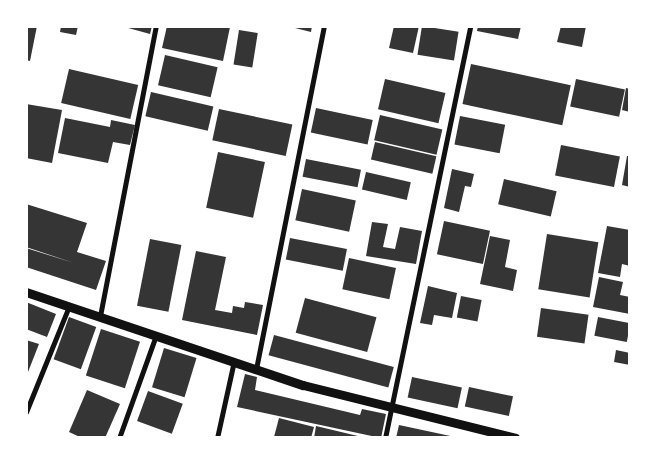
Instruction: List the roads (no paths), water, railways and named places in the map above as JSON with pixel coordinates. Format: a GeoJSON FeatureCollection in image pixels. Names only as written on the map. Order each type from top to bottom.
{"type":"FeatureCollection","features":[{"type":"Feature","properties":{"kind":"street"},"geometry":{"type":"LineString","coordinates":[[100,316],[156,26]]}},
{"type":"Feature","properties":{"kind":"street"},"geometry":{"type":"LineString","coordinates":[[256,369],[324,26]]}},
{"type":"Feature","properties":{"kind":"street"},"geometry":{"type":"LineString","coordinates":[[384,438],[470,26]]}},
{"type":"Feature","properties":{"kind":"street"},"geometry":{"type":"LineString","coordinates":[[26,292],[256,369],[391,408],[515,438]]}},
{"type":"Feature","properties":{"kind":"street"},"geometry":{"type":"LineString","coordinates":[[26,412],[69,306]]}},
{"type":"Feature","properties":{"kind":"street"},"geometry":{"type":"LineString","coordinates":[[119,438],[156,335]]}},
{"type":"Feature","properties":{"kind":"street"},"geometry":{"type":"LineString","coordinates":[[217,438],[234,361]]}}]}
